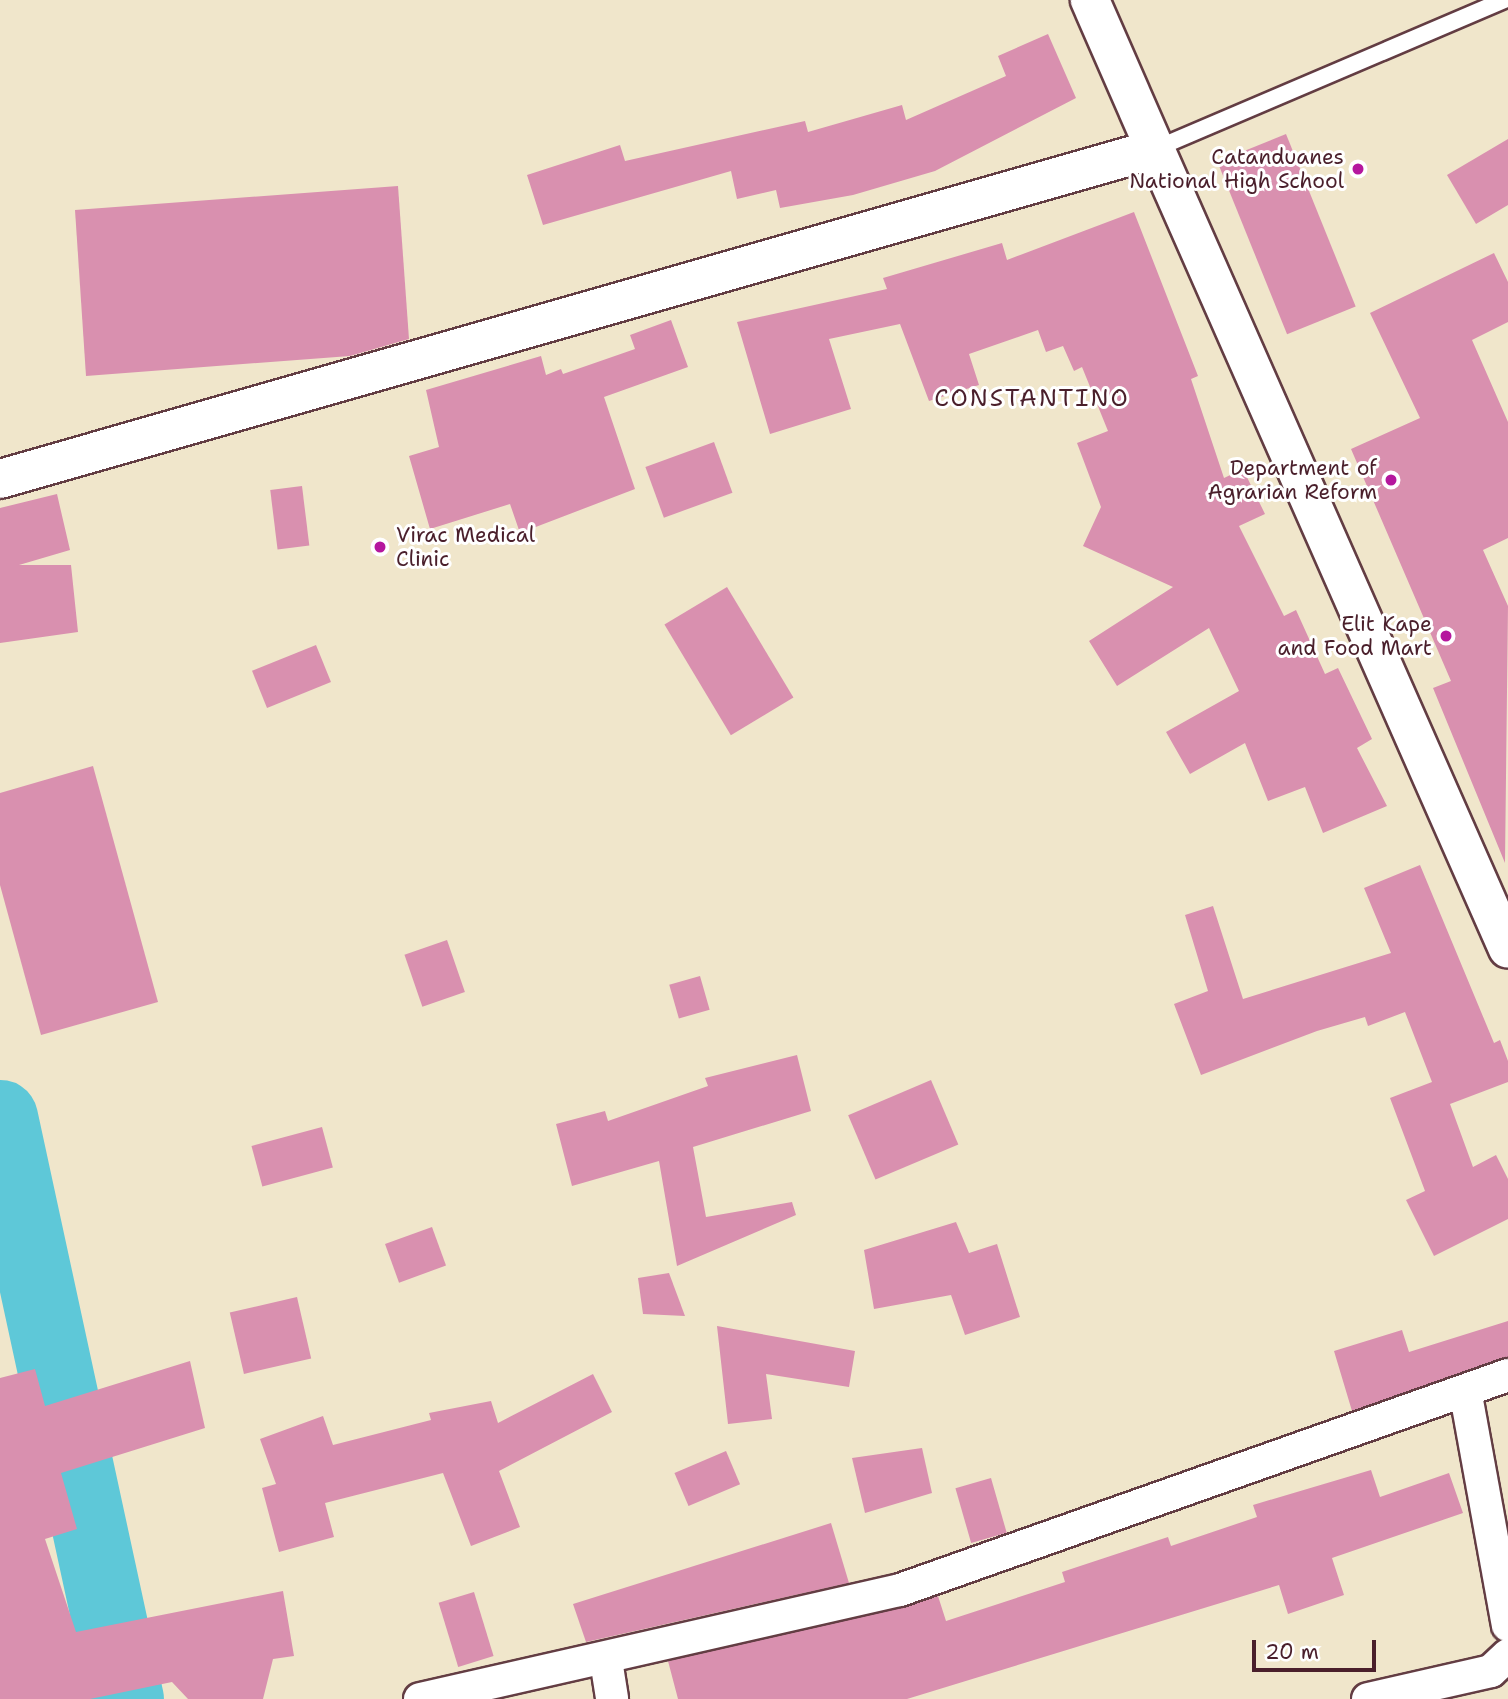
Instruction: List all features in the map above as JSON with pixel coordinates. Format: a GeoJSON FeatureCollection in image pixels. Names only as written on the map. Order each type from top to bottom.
{"type":"FeatureCollection","features":[{"type":"Feature","properties":{"kind":"main road"},"geometry":{"type":"LineString","coordinates":[[1090,0],[1508,949]]}},
{"type":"Feature","properties":{"kind":"main road"},"geometry":{"type":"LineString","coordinates":[[0,479],[1155,149]]}},
{"type":"Feature","properties":{"kind":"street"},"geometry":{"type":"LineString","coordinates":[[420,1699],[606,1660],[900,1590],[1466,1395],[1508,1376]]}},
{"type":"Feature","properties":{"kind":"street"},"geometry":{"type":"LineString","coordinates":[[1466,1395],[1508,1625]]}},
{"type":"Feature","properties":{"kind":"street"},"geometry":{"type":"LineString","coordinates":[[1368,1699],[1491,1671],[1508,1655]]}},
{"type":"Feature","properties":{"kind":"street"},"geometry":{"type":"LineString","coordinates":[[606,1660],[612,1699]]}},
{"type":"Feature","properties":{"kind":"lane"},"geometry":{"type":"LineString","coordinates":[[1155,149],[1505,0]]}},
{"type":"Feature","properties":{"kind":"building"},"geometry":{"type":"Polygon","coordinates":[[[1048,34],[1076,98],[935,171],[853,195],[780,208],[776,190],[737,199],[731,171],[543,225],[527,175],[620,145],[625,161],[805,121],[808,132],[902,105],[906,120],[1006,76],[998,56],[1048,34]]]}},
{"type":"Feature","properties":{"kind":"building"},"geometry":{"type":"Polygon","coordinates":[[[1286,134],[1356,306],[1287,334],[1217,162],[1286,134]]]}},
{"type":"Feature","properties":{"kind":"building"},"geometry":{"type":"Polygon","coordinates":[[[1508,139],[1508,205],[1476,224],[1447,175],[1508,139]]]}},
{"type":"Feature","properties":{"kind":"building"},"geometry":{"type":"Polygon","coordinates":[[[398,186],[409,339],[350,356],[86,376],[75,210],[398,186]]]}},
{"type":"Feature","properties":{"kind":"building"},"geometry":{"type":"Polygon","coordinates":[[[1134,212],[1198,376],[1191,379],[1224,478],[1243,469],[1265,514],[1239,526],[1284,616],[1296,610],[1325,674],[1338,668],[1372,739],[1357,748],[1387,806],[1323,833],[1305,787],[1268,801],[1245,743],[1190,774],[1166,732],[1239,691],[1209,628],[1117,686],[1089,641],[1173,587],[1083,546],[1101,507],[1077,443],[1108,431],[1082,367],[1074,371],[1063,346],[1046,352],[1038,330],[969,354],[979,385],[929,401],[900,324],[829,339],[851,409],[770,434],[737,322],[887,289],[883,278],[1002,243],[1007,260],[1134,212]]]}},
{"type":"Feature","properties":{"kind":"building"},"geometry":{"type":"Polygon","coordinates":[[[1494,253],[1508,282],[1508,322],[1472,340],[1508,422],[1508,538],[1483,550],[1508,606],[1505,863],[1433,688],[1451,681],[1351,449],[1420,418],[1370,313],[1494,253]]]}},
{"type":"Feature","properties":{"kind":"building"},"geometry":{"type":"Polygon","coordinates":[[[671,320],[688,367],[604,397],[635,489],[520,533],[510,504],[430,529],[409,456],[439,447],[426,390],[541,356],[546,375],[561,369],[563,374],[635,349],[630,335],[671,320]]]}},
{"type":"Feature","properties":{"kind":"building"},"geometry":{"type":"Polygon","coordinates":[[[714,442],[732,493],[664,518],[645,467],[714,442]]]}},
{"type":"Feature","properties":{"kind":"building"},"geometry":{"type":"Polygon","coordinates":[[[302,486],[309,546],[278,549],[270,490],[302,486]]]}},
{"type":"Feature","properties":{"kind":"building"},"geometry":{"type":"Polygon","coordinates":[[[57,494],[70,550],[19,565],[71,565],[78,632],[0,643],[0,508],[57,494]]]}},
{"type":"Feature","properties":{"kind":"building"},"geometry":{"type":"Polygon","coordinates":[[[727,587],[793,698],[731,735],[664,625],[727,587]]]}},
{"type":"Feature","properties":{"kind":"building"},"geometry":{"type":"Polygon","coordinates":[[[316,645],[331,682],[267,708],[252,671],[316,645]]]}},
{"type":"Feature","properties":{"kind":"building"},"geometry":{"type":"Polygon","coordinates":[[[93,766],[158,1002],[41,1035],[0,885],[0,793],[93,766]]]}},
{"type":"Feature","properties":{"kind":"building"},"geometry":{"type":"Polygon","coordinates":[[[1420,865],[1494,1043],[1500,1040],[1508,1061],[1508,1082],[1450,1104],[1473,1167],[1496,1155],[1508,1179],[1508,1219],[1434,1256],[1406,1200],[1425,1191],[1390,1098],[1432,1082],[1405,1012],[1368,1026],[1365,1017],[1317,1031],[1201,1075],[1174,1004],[1208,991],[1185,915],[1213,906],[1243,999],[1391,953],[1364,888],[1420,865]]]}},
{"type":"Feature","properties":{"kind":"building"},"geometry":{"type":"Polygon","coordinates":[[[447,940],[465,992],[422,1007],[404,955],[447,940]]]}},
{"type":"Feature","properties":{"kind":"building"},"geometry":{"type":"Polygon","coordinates":[[[700,976],[710,1010],[679,1018],[669,985],[700,976]]]}},
{"type":"Feature","properties":{"kind":"building"},"geometry":{"type":"Polygon","coordinates":[[[797,1055],[811,1111],[693,1147],[706,1217],[792,1202],[796,1215],[677,1266],[659,1161],[572,1186],[556,1124],[605,1111],[608,1121],[708,1086],[705,1078],[797,1055]]]}},
{"type":"Feature","properties":{"kind":"building"},"geometry":{"type":"Polygon","coordinates":[[[931,1080],[958,1144],[876,1180],[848,1115],[931,1080]]]}},
{"type":"Feature","properties":{"kind":"building"},"geometry":{"type":"Polygon","coordinates":[[[322,1127],[333,1168],[262,1186],[251,1146],[322,1127]]]}},
{"type":"Feature","properties":{"kind":"building"},"geometry":{"type":"Polygon","coordinates":[[[956,1222],[969,1253],[997,1244],[1020,1317],[965,1335],[951,1295],[874,1309],[864,1250],[956,1222]]]}},
{"type":"Feature","properties":{"kind":"building"},"geometry":{"type":"Polygon","coordinates":[[[432,1227],[446,1266],[399,1283],[385,1244],[432,1227]]]}},
{"type":"Feature","properties":{"kind":"building"},"geometry":{"type":"Polygon","coordinates":[[[669,1273],[685,1316],[643,1314],[638,1278],[669,1273]]]}},
{"type":"Feature","properties":{"kind":"building"},"geometry":{"type":"Polygon","coordinates":[[[297,1297],[311,1358],[244,1374],[230,1313],[297,1297]]]}},
{"type":"Feature","properties":{"kind":"building"},"geometry":{"type":"Polygon","coordinates":[[[1508,1321],[1508,1357],[1352,1411],[1334,1351],[1402,1330],[1409,1352],[1508,1321]]]}},
{"type":"Feature","properties":{"kind":"building"},"geometry":{"type":"Polygon","coordinates":[[[717,1326],[855,1351],[849,1387],[766,1374],[772,1419],[728,1424],[717,1326]]]}},
{"type":"Feature","properties":{"kind":"building"},"geometry":{"type":"Polygon","coordinates":[[[190,1361],[205,1428],[61,1473],[77,1529],[45,1539],[76,1632],[283,1591],[294,1656],[273,1659],[263,1699],[188,1699],[172,1682],[90,1699],[0,1699],[0,1378],[35,1369],[45,1406],[190,1361]]]}},
{"type":"Feature","properties":{"kind":"building"},"geometry":{"type":"Polygon","coordinates":[[[593,1374],[612,1412],[499,1471],[520,1527],[471,1546],[443,1473],[325,1503],[334,1537],[279,1552],[262,1488],[276,1484],[260,1439],[323,1416],[333,1445],[431,1420],[429,1413],[491,1401],[498,1423],[593,1374]]]}},
{"type":"Feature","properties":{"kind":"building"},"geometry":{"type":"Polygon","coordinates":[[[922,1448],[932,1493],[865,1513],[852,1458],[922,1448]]]}},
{"type":"Feature","properties":{"kind":"building"},"geometry":{"type":"Polygon","coordinates":[[[726,1451],[740,1484],[689,1506],[674,1473],[726,1451]]]}},
{"type":"Feature","properties":{"kind":"building"},"geometry":{"type":"Polygon","coordinates":[[[1371,1470],[1380,1497],[1449,1473],[1463,1513],[1332,1558],[1344,1595],[1288,1614],[1279,1585],[907,1699],[678,1699],[668,1661],[938,1596],[946,1621],[1065,1582],[1062,1572],[1168,1537],[1171,1546],[1257,1517],[1253,1505],[1371,1470]]]}},
{"type":"Feature","properties":{"kind":"building"},"geometry":{"type":"Polygon","coordinates":[[[991,1478],[1007,1533],[971,1543],[955,1488],[991,1478]]]}},
{"type":"Feature","properties":{"kind":"building"},"geometry":{"type":"Polygon","coordinates":[[[831,1523],[849,1583],[586,1642],[573,1604],[831,1523]]]}},
{"type":"Feature","properties":{"kind":"building"},"geometry":{"type":"Polygon","coordinates":[[[474,1592],[494,1656],[458,1667],[439,1603],[474,1592]]]}},
{"type":"Feature","properties":{"kind":"waterway"},"geometry":{"type":"LineString","coordinates":[[0,1117],[126,1699]]}},
{"type":"Feature","properties":{"kind":"place","name":"Catanduanes National High School"},"geometry":{"type":"Point","coordinates":[1358,169]}},
{"type":"Feature","properties":{"kind":"place","name":"Department of Agrarian Reform"},"geometry":{"type":"Point","coordinates":[1391,480]}},
{"type":"Feature","properties":{"kind":"place","name":"Virac Medical Clinic"},"geometry":{"type":"Point","coordinates":[380,547]}},
{"type":"Feature","properties":{"kind":"place","name":"Elit Kape and Food Mart"},"geometry":{"type":"Point","coordinates":[1446,636]}},
{"type":"Feature","properties":{"kind":"district","name":"CONSTANTINO"},"geometry":{"type":"Point","coordinates":[1032,399]}}]}
